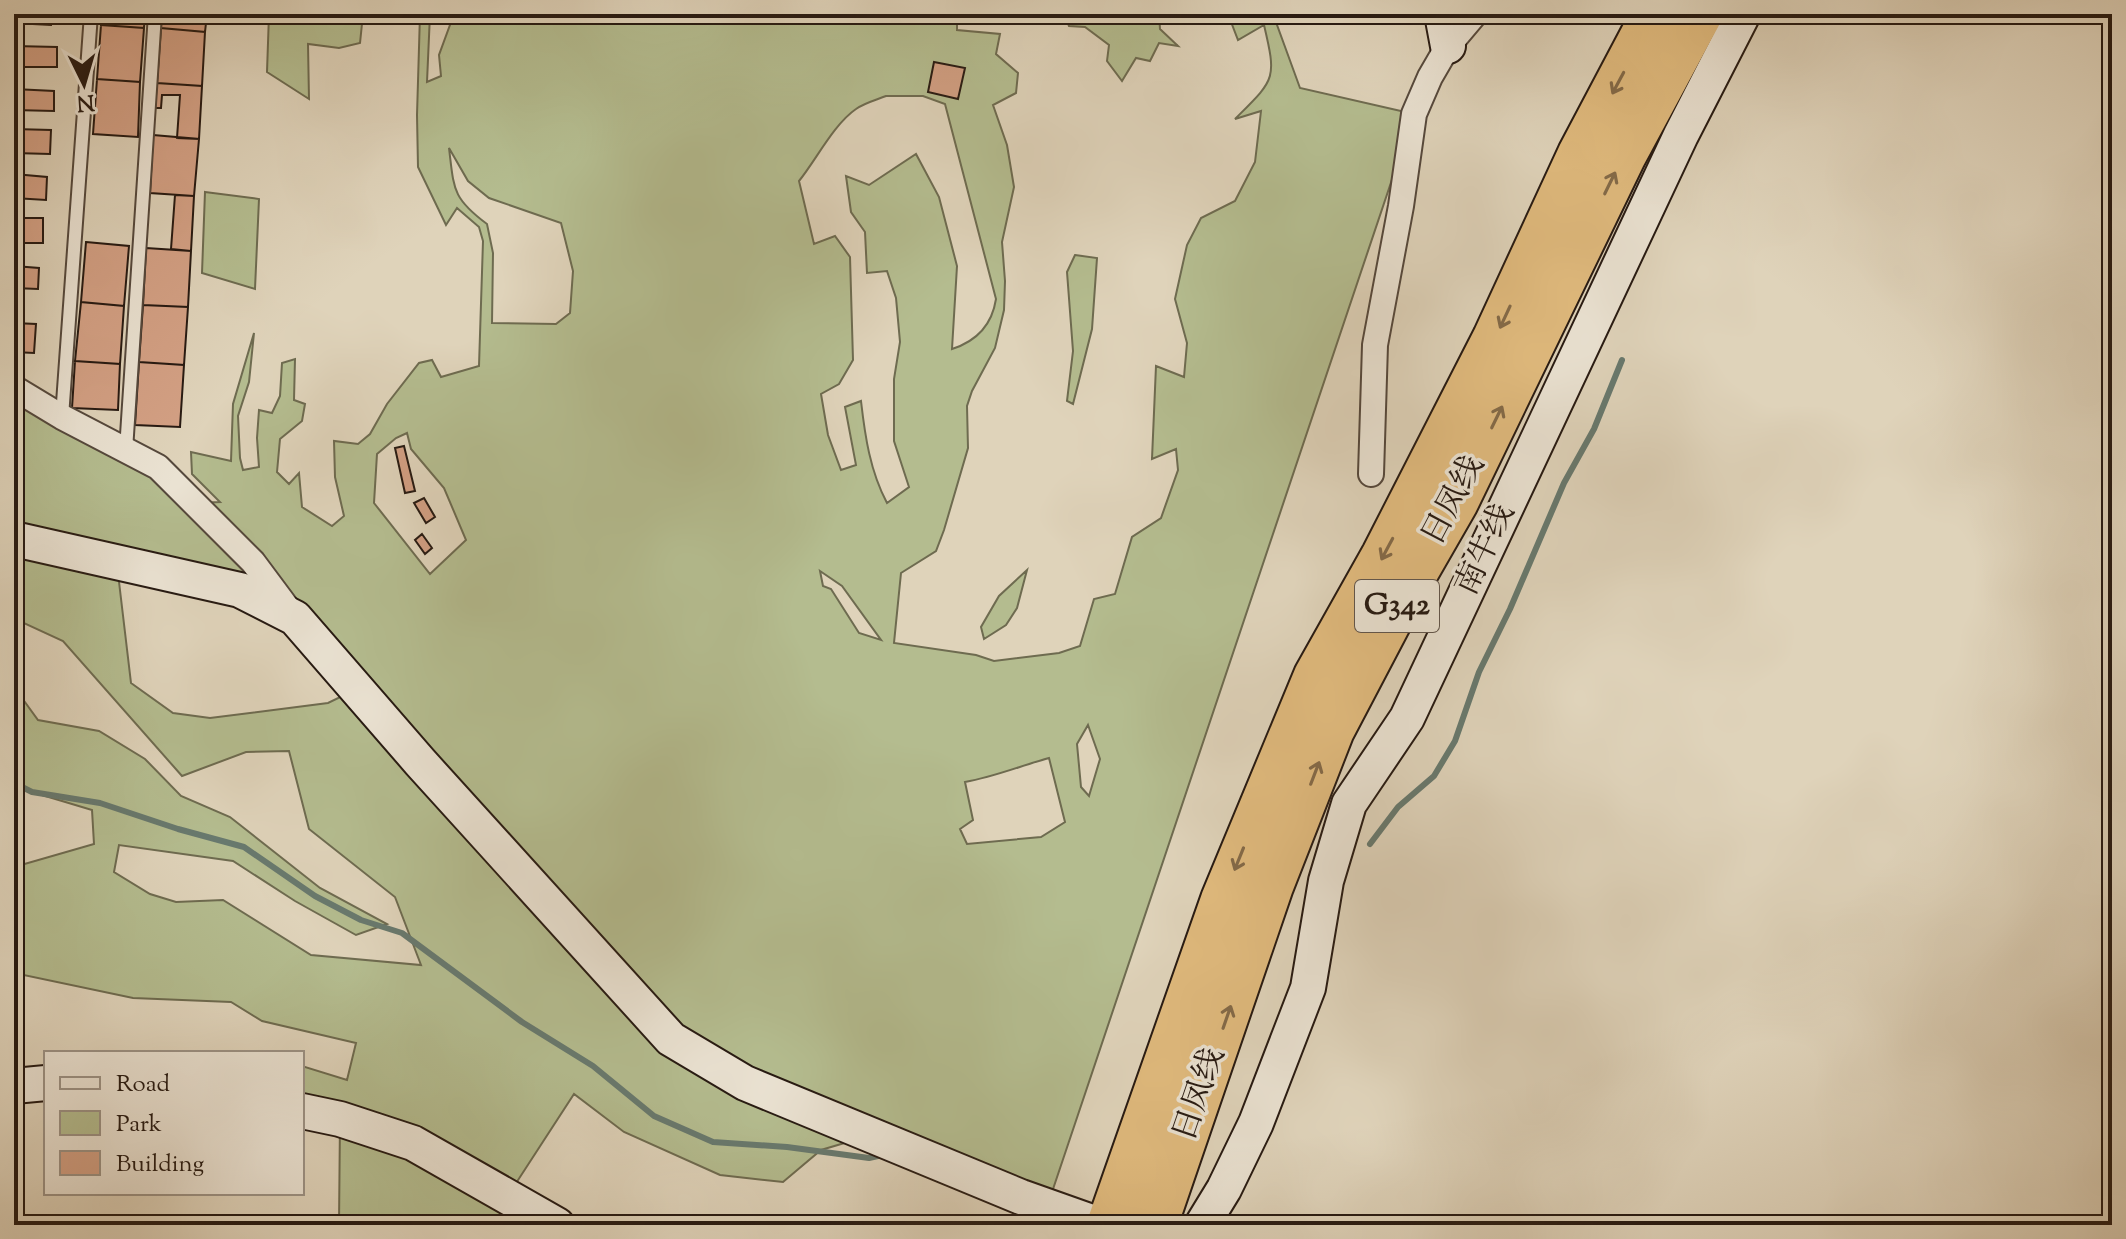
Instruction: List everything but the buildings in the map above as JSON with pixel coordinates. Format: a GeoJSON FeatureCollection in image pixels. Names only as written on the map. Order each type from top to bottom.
{"type":"FeatureCollection","features":[{"type":"Feature","properties":{"kind":"highway","name":"日凤线"},"geometry":{"type":"LineString","coordinates":[[1108,1220],[1223,900],[1261,802],[1316,676],[1384,555],[1495,338],[1580,154],[1654,14]]}},
{"type":"Feature","properties":{"kind":"highway","name":"日凤线"},"geometry":{"type":"LineString","coordinates":[[1156,1224],[1271,886],[1332,730],[1456,502],[1624,155],[1700,14]]}},
{"type":"Feature","properties":{"kind":"street"},"geometry":{"type":"LineString","coordinates":[[1371,474],[1375,345],[1401,206],[1414,114],[1445,30],[1475,14]]}},
{"type":"Feature","properties":{"kind":"street","name":"南牛线"},"geometry":{"type":"LineString","coordinates":[[1202,1225],[1224,1189],[1256,1123],[1308,988],[1326,881],[1349,804],[1407,718],[1674,149],[1743,14]]}},
{"type":"Feature","properties":{"kind":"street"},"geometry":{"type":"LineString","coordinates":[[14,388],[158,467],[195,503],[253,562],[295,618],[420,762],[671,1039],[745,1083],[1047,1207],[1108,1220]]}},
{"type":"Feature","properties":{"kind":"street"},"geometry":{"type":"LineString","coordinates":[[14,539],[240,590],[295,618]]}},
{"type":"Feature","properties":{"kind":"street"},"geometry":{"type":"LineString","coordinates":[[14,1086],[44,1083]]}},
{"type":"Feature","properties":{"kind":"street"},"geometry":{"type":"LineString","coordinates":[[304,1111],[340,1119],[413,1143],[557,1225]]}},
{"type":"Feature","properties":{"kind":"lane"},"geometry":{"type":"LineString","coordinates":[[62,417],[91,14]]}},
{"type":"Feature","properties":{"kind":"lane"},"geometry":{"type":"LineString","coordinates":[[126,450],[155,14]]}},
{"type":"Feature","properties":{"kind":"green space"},"geometry":{"type":"Polygon","coordinates":[[[269,14],[363,14],[360,43],[339,48],[308,44],[309,99],[267,72],[269,14]]]}},
{"type":"Feature","properties":{"kind":"green space"},"geometry":{"type":"Polygon","coordinates":[[[420,14],[430,14],[427,82],[441,76],[439,55],[454,14],[977,14],[957,21],[957,30],[1000,34],[996,54],[1018,73],[1016,93],[993,105],[1007,145],[1014,187],[1002,242],[1004,310],[995,348],[967,406],[968,448],[936,551],[901,573],[894,643],[976,655],[994,661],[1059,653],[1080,646],[1094,599],[1115,594],[1132,537],[1161,518],[1178,470],[1176,449],[1152,459],[1156,366],[1184,377],[1187,343],[1175,299],[1187,245],[1201,218],[1235,201],[1255,162],[1261,111],[1235,119],[1265,86],[1271,68],[1264,25],[1238,40],[1228,14],[1273,14],[1300,88],[1414,114],[1047,1207],[868,1136],[821,1150],[783,1182],[720,1175],[624,1132],[574,1094],[507,1197],[557,1225],[339,1225],[340,1120],[304,1111],[304,1067],[347,1080],[356,1043],[262,1021],[231,1002],[133,998],[14,973],[14,867],[94,844],[92,810],[32,792],[14,783],[14,687],[38,720],[99,731],[145,759],[181,796],[230,817],[320,888],[387,924],[356,935],[233,861],[119,845],[114,872],[150,894],[176,902],[223,900],[311,955],[421,965],[395,897],[309,829],[289,751],[246,752],[182,776],[63,641],[24,623],[14,648],[14,388],[195,503],[220,502],[192,474],[191,452],[231,461],[233,404],[254,333],[249,382],[238,416],[243,470],[259,467],[259,410],[272,413],[280,396],[282,363],[295,359],[294,400],[305,404],[302,421],[280,439],[277,472],[289,484],[299,473],[302,507],[332,526],[344,516],[335,477],[334,441],[358,444],[370,434],[387,404],[419,363],[432,360],[441,377],[479,366],[483,241],[479,227],[457,208],[446,225],[418,167],[420,14]],[[886,96],[859,107],[848,116],[799,181],[814,244],[835,236],[850,257],[853,360],[839,384],[821,394],[828,435],[841,470],[856,465],[845,407],[861,401],[872,466],[887,503],[909,487],[894,441],[894,379],[900,342],[896,298],[887,271],[867,273],[865,232],[851,212],[846,176],[869,185],[916,154],[939,197],[957,266],[952,349],[982,331],[991,317],[996,299],[945,104],[923,96],[886,96]],[[449,148],[457,192],[467,207],[487,224],[493,253],[492,323],[556,324],[570,313],[573,271],[561,223],[489,198],[468,181],[449,148]],[[407,433],[377,454],[374,503],[430,574],[466,540],[444,488],[411,449],[407,433]],[[117,565],[131,683],[173,713],[210,718],[328,703],[357,689],[295,618],[117,565]],[[820,571],[823,586],[831,589],[859,633],[881,640],[842,586],[820,571]],[[1088,725],[1077,744],[1081,787],[1089,796],[1100,759],[1088,725]],[[1049,758],[965,782],[973,820],[960,829],[967,844],[1041,837],[1065,822],[1049,758]]]}},
{"type":"Feature","properties":{"kind":"green space"},"geometry":{"type":"Polygon","coordinates":[[[1064,14],[1159,14],[1160,29],[1178,46],[1159,43],[1150,61],[1136,58],[1122,81],[1107,61],[1109,45],[1085,27],[1069,26],[1064,14]]]}},
{"type":"Feature","properties":{"kind":"green space"},"geometry":{"type":"Polygon","coordinates":[[[205,192],[259,199],[255,289],[202,273],[205,192]]]}},
{"type":"Feature","properties":{"kind":"green space"},"geometry":{"type":"Polygon","coordinates":[[[1075,255],[1097,258],[1092,329],[1073,404],[1067,401],[1073,351],[1067,272],[1075,255]]]}},
{"type":"Feature","properties":{"kind":"green space"},"geometry":{"type":"Polygon","coordinates":[[[1027,570],[1017,608],[1006,625],[984,639],[981,627],[999,596],[1027,570]]]}},
{"type":"Feature","properties":{"kind":"waterway"},"geometry":{"type":"LineString","coordinates":[[1370,844],[1398,807],[1434,776],[1455,741],[1479,672],[1510,609],[1564,483],[1594,429],[1622,360]]}},
{"type":"Feature","properties":{"kind":"waterway"},"geometry":{"type":"LineString","coordinates":[[14,783],[32,792],[100,803],[244,847],[315,896],[361,920],[402,933],[522,1022],[593,1066],[654,1116],[713,1142],[787,1147],[869,1158],[878,1156]]}}]}
